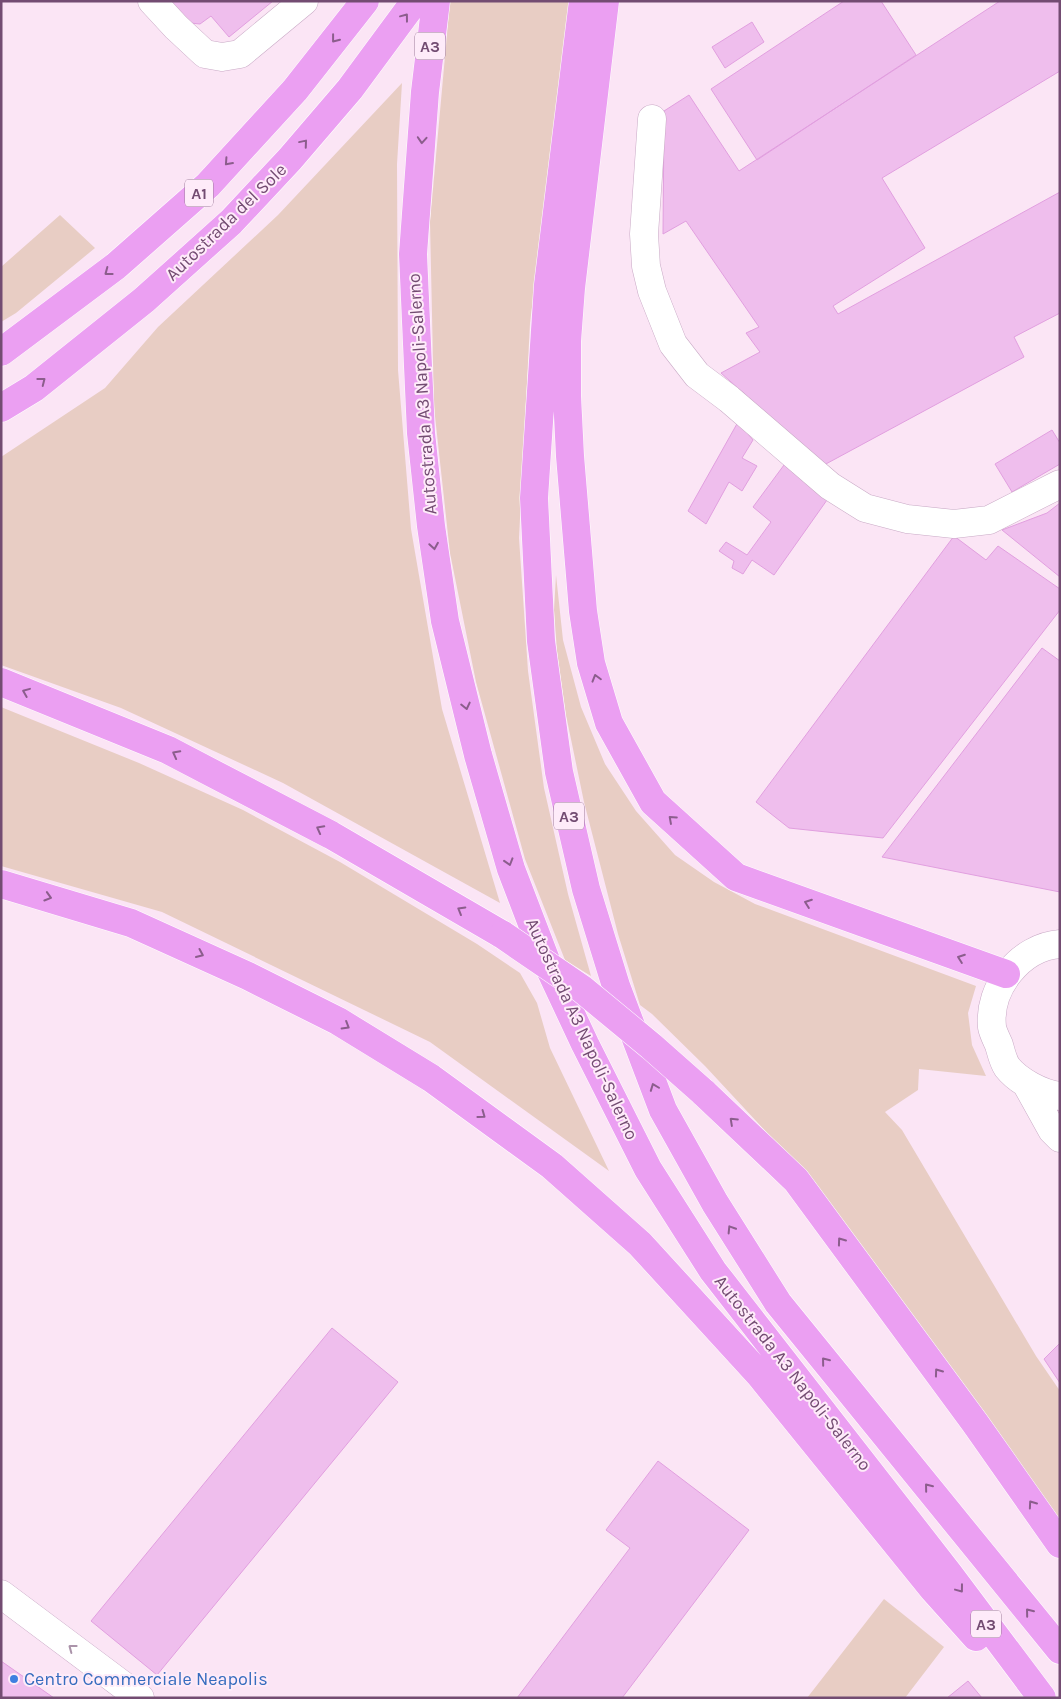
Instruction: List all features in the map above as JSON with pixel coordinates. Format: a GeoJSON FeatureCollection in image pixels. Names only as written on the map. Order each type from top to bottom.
{"type":"FeatureCollection","features":[{"type":"Feature","properties":{"kind":"highway","name":"A1"},"geometry":{"type":"LineString","coordinates":[[1,352],[116,266],[208,185],[295,90],[365,1]]}},
{"type":"Feature","properties":{"kind":"highway","name":"Autostrada del Sole"},"geometry":{"type":"LineString","coordinates":[[1,408],[34,388],[137,306],[231,222],[290,159],[350,89],[416,1]]}},
{"type":"Feature","properties":{"kind":"highway","name":"Autostrada A3 Napoli-Salerno"},"geometry":{"type":"LineString","coordinates":[[436,1],[425,92],[413,254],[421,433],[431,526],[445,621],[478,755],[511,869],[547,964],[648,1169],[714,1271],[949,1574],[1042,1698]]}},
{"type":"Feature","properties":{"kind":"highway","name":"Autostrada A3 Napoli-Salerno"},"geometry":{"type":"LineString","coordinates":[[583,1],[548,285],[534,498],[541,641],[559,772],[586,889],[616,986],[663,1110],[714,1203],[778,1303],[1060,1650]]}},
{"type":"Feature","properties":{"kind":"highway"},"geometry":{"type":"LineString","coordinates":[[605,1],[572,288],[567,341],[567,396],[583,611],[591,663],[609,723],[653,802],[736,877],[1006,974]]}},
{"type":"Feature","properties":{"kind":"highway"},"geometry":{"type":"LineString","coordinates":[[1,682],[168,750],[331,835],[503,935],[582,990],[703,1092],[796,1180],[975,1423],[1060,1544]]}},
{"type":"Feature","properties":{"kind":"highway"},"geometry":{"type":"LineString","coordinates":[[1,884],[130,924],[248,976],[338,1021],[431,1078],[552,1166],[640,1244],[759,1374],[933,1589],[1031,1698]]}},
{"type":"Feature","properties":{"kind":"street"},"geometry":{"type":"LineString","coordinates":[[152,1],[205,54],[222,57],[240,54],[304,1]]}},
{"type":"Feature","properties":{"kind":"street"},"geometry":{"type":"LineString","coordinates":[[652,119],[644,234],[646,266],[652,291],[673,344],[697,375],[729,399],[830,486],[865,508],[907,519],[954,524],[989,520],[1060,484]]}},
{"type":"Feature","properties":{"kind":"street"},"geometry":{"type":"LineString","coordinates":[[1060,944],[1050,945],[1026,956],[1006,974],[994,1001],[992,1028],[1007,1067],[1027,1085],[1052,1130],[1060,1138]]}},
{"type":"Feature","properties":{"kind":"street"},"geometry":{"type":"LineString","coordinates":[[1027,1085],[1052,1095],[1060,1096]]}},
{"type":"Feature","properties":{"kind":"street"},"geometry":{"type":"LineString","coordinates":[[1,1594],[140,1698]]}},
{"type":"Feature","properties":{"kind":"shaded area"},"geometry":{"type":"Polygon","coordinates":[[[450,1],[570,1],[530,323],[519,538],[528,671],[544,788],[568,894],[591,976],[565,960],[525,859],[476,682],[450,553],[434,407],[430,222],[450,1]]]}},
{"type":"Feature","properties":{"kind":"shaded area"},"geometry":{"type":"Polygon","coordinates":[[[402,83],[397,164],[398,370],[411,529],[442,709],[500,903],[283,783],[121,708],[1,665],[1,457],[105,388],[158,327],[278,215],[402,83]]]}},
{"type":"Feature","properties":{"kind":"shaded area"},"geometry":{"type":"Polygon","coordinates":[[[60,215],[95,248],[16,313],[1,322],[1,267],[60,215]]]}},
{"type":"Feature","properties":{"kind":"shaded area"},"geometry":{"type":"Polygon","coordinates":[[[556,575],[563,640],[581,707],[605,764],[636,811],[675,855],[714,882],[755,904],[976,986],[968,1013],[972,1045],[986,1076],[919,1069],[918,1090],[885,1112],[902,1130],[1036,1356],[1060,1391],[1060,1527],[785,1152],[705,1066],[652,1014],[640,1005],[618,934],[584,802],[566,715],[557,651],[554,610],[556,575]]]}},
{"type":"Feature","properties":{"kind":"shaded area"},"geometry":{"type":"Polygon","coordinates":[[[1,707],[139,763],[243,810],[340,862],[477,944],[520,973],[537,1003],[550,1048],[609,1171],[430,1042],[162,912],[1,866],[1,707]]]}},
{"type":"Feature","properties":{"kind":"shaded area"},"geometry":{"type":"Polygon","coordinates":[[[884,1599],[944,1647],[905,1698],[807,1698],[884,1599]]]}},
{"type":"Feature","properties":{"kind":"building"},"geometry":{"type":"Polygon","coordinates":[[[163,1],[273,1],[229,37],[211,16],[200,24],[190,23],[163,1]]]}},
{"type":"Feature","properties":{"kind":"building"},"geometry":{"type":"Polygon","coordinates":[[[844,1],[881,1],[916,55],[757,160],[711,89],[844,1]]]}},
{"type":"Feature","properties":{"kind":"building"},"geometry":{"type":"Polygon","coordinates":[[[1000,1],[1060,1],[1060,71],[882,178],[925,248],[833,306],[838,314],[1060,192],[1060,313],[1014,337],[1024,357],[824,465],[721,373],[760,352],[746,333],[759,327],[686,221],[663,234],[664,111],[689,95],[739,171],[1000,1]]]}},
{"type":"Feature","properties":{"kind":"building"},"geometry":{"type":"Polygon","coordinates":[[[752,22],[764,42],[725,68],[712,47],[752,22]]]}},
{"type":"Feature","properties":{"kind":"building"},"geometry":{"type":"Polygon","coordinates":[[[738,422],[753,440],[742,458],[757,466],[742,491],[729,482],[706,524],[688,511],[738,422]]]}},
{"type":"Feature","properties":{"kind":"building"},"geometry":{"type":"Polygon","coordinates":[[[1052,430],[1060,443],[1060,464],[1012,492],[995,464],[1052,430]]]}},
{"type":"Feature","properties":{"kind":"building"},"geometry":{"type":"Polygon","coordinates":[[[784,465],[827,500],[774,575],[752,560],[743,574],[732,568],[734,561],[719,551],[726,542],[747,555],[771,522],[753,507],[784,465]]]}},
{"type":"Feature","properties":{"kind":"building"},"geometry":{"type":"Polygon","coordinates":[[[1060,503],[1060,577],[1002,530],[1047,513],[1060,503]]]}},
{"type":"Feature","properties":{"kind":"building"},"geometry":{"type":"Polygon","coordinates":[[[954,536],[986,560],[998,546],[1060,589],[1060,610],[883,838],[789,828],[756,802],[954,536]]]}},
{"type":"Feature","properties":{"kind":"building"},"geometry":{"type":"Polygon","coordinates":[[[1042,648],[1060,661],[1060,892],[882,857],[1042,648]]]}},
{"type":"Feature","properties":{"kind":"building"},"geometry":{"type":"Polygon","coordinates":[[[332,1328],[398,1382],[157,1675],[91,1621],[332,1328]]]}},
{"type":"Feature","properties":{"kind":"building"},"geometry":{"type":"Polygon","coordinates":[[[1060,1343],[1060,1383],[1044,1359],[1060,1343]]]}},
{"type":"Feature","properties":{"kind":"building"},"geometry":{"type":"Polygon","coordinates":[[[658,1461],[749,1530],[622,1698],[517,1698],[630,1548],[606,1530],[658,1461]]]}},
{"type":"Feature","properties":{"kind":"building","name":"Centro Commerciale Neapolis"},"geometry":{"type":"Polygon","coordinates":[[[1,1661],[54,1698],[1,1698],[1,1661]]]}},
{"type":"Feature","properties":{"kind":"building"},"geometry":{"type":"Polygon","coordinates":[[[968,1681],[982,1698],[947,1698],[968,1681]]]}},
{"type":"Feature","properties":{"kind":"place","name":"Centro Commerciale Neapolis"},"geometry":{"type":"Point","coordinates":[14,1679]}}]}
